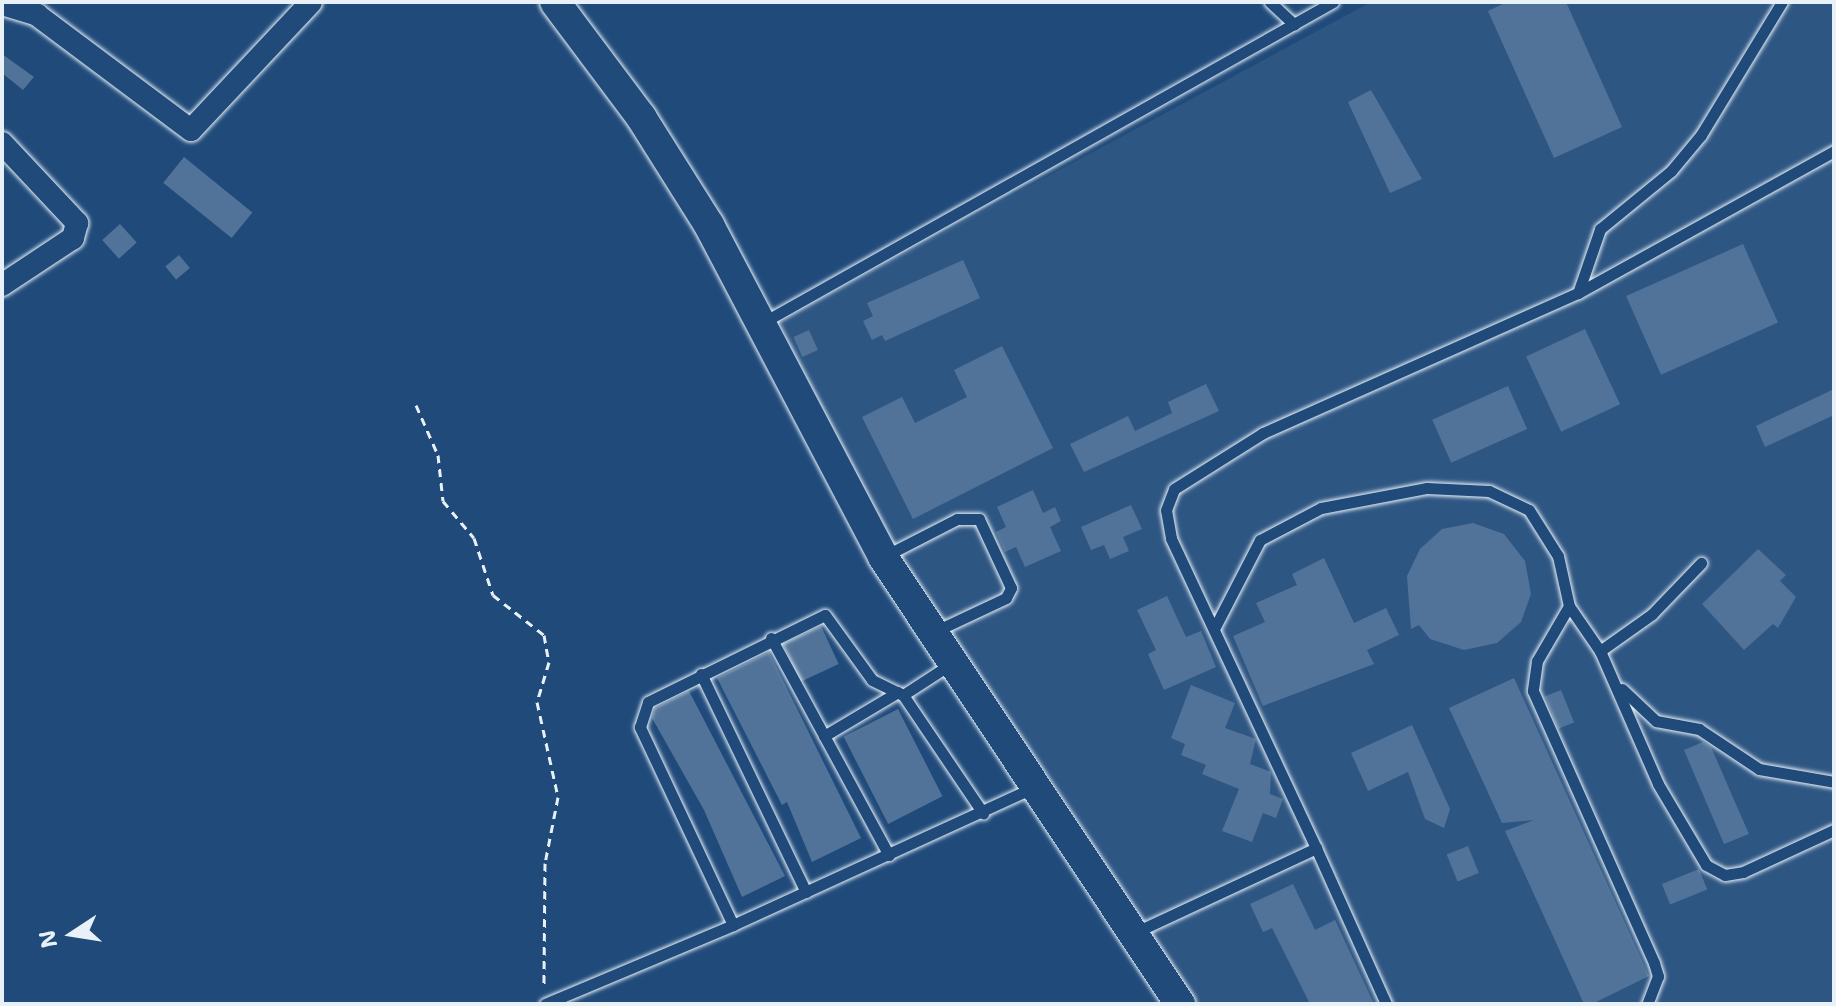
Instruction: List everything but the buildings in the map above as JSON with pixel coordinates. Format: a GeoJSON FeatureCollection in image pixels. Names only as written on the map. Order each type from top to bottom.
{"type":"FeatureCollection","features":[{"type":"Feature","properties":{"kind":"street"},"geometry":{"type":"LineString","coordinates":[[2,4],[37,15],[191,130],[311,2]]}},
{"type":"Feature","properties":{"kind":"street"},"geometry":{"type":"LineString","coordinates":[[555,2],[641,117],[761,323],[883,557],[1136,932],[1180,1004]]}},
{"type":"Feature","properties":{"kind":"street"},"geometry":{"type":"LineString","coordinates":[[2,143],[77,223],[73,238],[2,285]]}},
{"type":"Feature","properties":{"kind":"lane"},"geometry":{"type":"LineString","coordinates":[[1270,2],[1294,24]]}},
{"type":"Feature","properties":{"kind":"lane"},"geometry":{"type":"LineString","coordinates":[[761,323],[1333,2]]}},
{"type":"Feature","properties":{"kind":"lane"},"geometry":{"type":"LineString","coordinates":[[1578,293],[1600,229],[1671,171],[1701,135],[1782,2]]}},
{"type":"Feature","properties":{"kind":"lane"},"geometry":{"type":"LineString","coordinates":[[1386,1004],[1167,525],[1174,489],[1263,433],[1578,293],[1834,151]]}},
{"type":"Feature","properties":{"kind":"lane"},"geometry":{"type":"LineString","coordinates":[[1215,627],[1245,559],[1281,524],[1321,508],[1427,488],[1489,491],[1529,510],[1558,556],[1569,606],[1600,651],[1658,784],[1706,865],[1725,875],[1743,872],[1834,830]]}},
{"type":"Feature","properties":{"kind":"lane"},"geometry":{"type":"LineString","coordinates":[[883,557],[957,519],[979,519],[1011,588],[1006,598],[932,633]]}},
{"type":"Feature","properties":{"kind":"lane"},"geometry":{"type":"LineString","coordinates":[[1600,651],[1652,614],[1701,563]]}},
{"type":"Feature","properties":{"kind":"lane"},"geometry":{"type":"LineString","coordinates":[[1569,606],[1537,661],[1533,691],[1654,963],[1658,976],[1647,1004]]}},
{"type":"Feature","properties":{"kind":"lane"},"geometry":{"type":"LineString","coordinates":[[733,925],[639,716],[648,702],[771,638],[825,615],[872,680],[900,694],[983,813]]}},
{"type":"Feature","properties":{"kind":"lane"},"geometry":{"type":"LineString","coordinates":[[771,638],[889,855]]}},
{"type":"Feature","properties":{"kind":"lane"},"geometry":{"type":"LineString","coordinates":[[824,736],[952,663]]}},
{"type":"Feature","properties":{"kind":"lane"},"geometry":{"type":"LineString","coordinates":[[701,674],[806,892]]}},
{"type":"Feature","properties":{"kind":"lane"},"geometry":{"type":"LineString","coordinates":[[1616,683],[1656,721],[1699,729],[1759,769],[1834,782]]}},
{"type":"Feature","properties":{"kind":"lane"},"geometry":{"type":"LineString","coordinates":[[545,1004],[733,925],[983,813],[1038,785]]}},
{"type":"Feature","properties":{"kind":"lane"},"geometry":{"type":"LineString","coordinates":[[1136,932],[1316,848]]}},
{"type":"Feature","properties":{"kind":"path"},"geometry":{"type":"LineString","coordinates":[[416,405],[438,455],[443,501],[474,538],[493,595],[544,635],[549,662],[537,702],[558,797],[545,863],[545,1004]]}},
{"type":"Feature","properties":{"kind":"shaded area"},"geometry":{"type":"Polygon","coordinates":[[[1371,2],[1834,2],[1834,1004],[1194,1004],[1061,794],[877,527],[820,419],[780,321],[1371,2]]]}}]}
